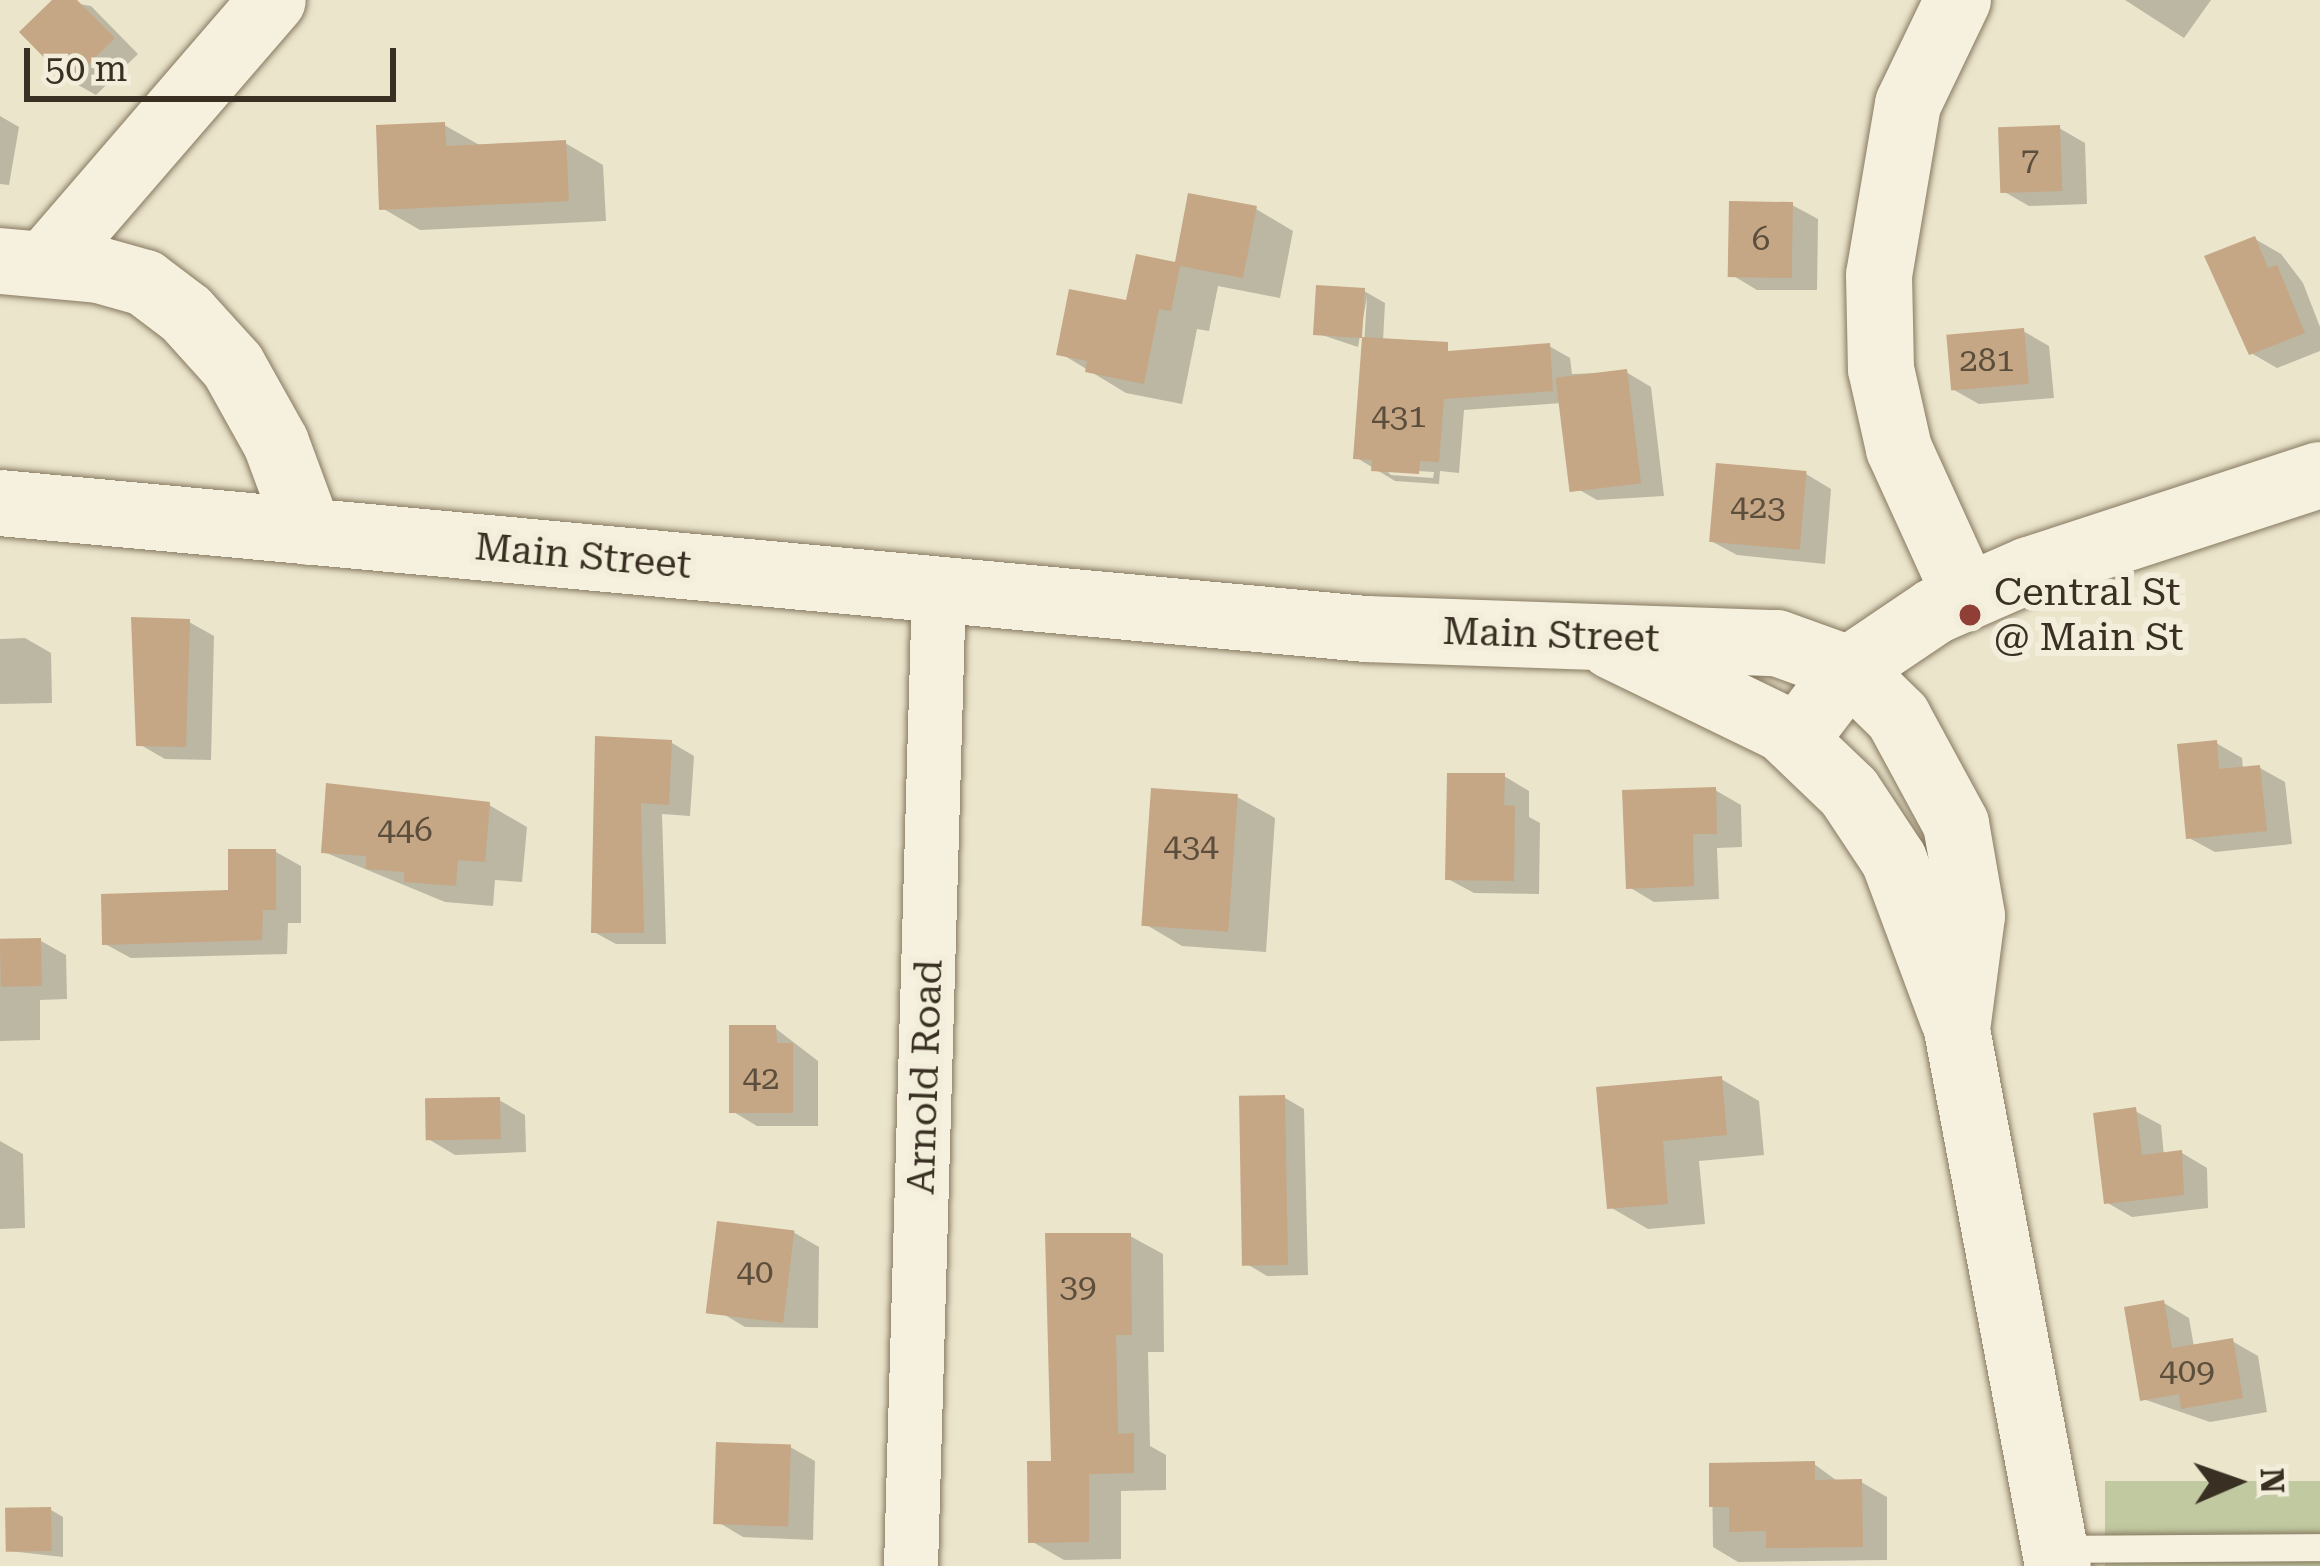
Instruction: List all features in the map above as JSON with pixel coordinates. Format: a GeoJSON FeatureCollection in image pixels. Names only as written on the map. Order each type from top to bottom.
{"type":"FeatureCollection","features":[{"type":"Feature","properties":{"kind":"main road"},"geometry":{"type":"LineString","coordinates":[[23,262],[273,0]]}},
{"type":"Feature","properties":{"kind":"main road"},"geometry":{"type":"LineString","coordinates":[[1958,0],[1908,104],[1879,275],[1881,369],[1899,449],[1966,596]]}},
{"type":"Feature","properties":{"kind":"main road"},"geometry":{"type":"LineString","coordinates":[[23,262],[145,283],[186,314],[233,366],[275,442],[309,532]]}},
{"type":"Feature","properties":{"kind":"main road"},"geometry":{"type":"LineString","coordinates":[[1795,740],[1849,669],[1966,596],[2320,475]]}},
{"type":"Feature","properties":{"kind":"main road","name":"Main Street"},"geometry":{"type":"LineString","coordinates":[[0,503],[1366,629],[1777,643],[1849,669],[1898,717],[1956,824],[1972,916],[1957,1030],[2057,1558]]}},
{"type":"Feature","properties":{"kind":"main road"},"geometry":{"type":"LineString","coordinates":[[1598,639],[1795,740],[1850,792],[1894,860],[1957,1030]]}},
{"type":"Feature","properties":{"kind":"street","name":"Arnold Road"},"geometry":{"type":"LineString","coordinates":[[911,1566],[939,588]]}},
{"type":"Feature","properties":{"kind":"lane"},"geometry":{"type":"LineString","coordinates":[[2057,1558],[2320,1547]]}},
{"type":"Feature","properties":{"kind":"green space"},"geometry":{"type":"Polygon","coordinates":[[[2105,1481],[2320,1481],[2320,1566],[2105,1566],[2105,1481]]]}},
{"type":"Feature","properties":{"kind":"building"},"geometry":{"type":"Polygon","coordinates":[[[52,0],[77,0],[115,38],[69,83],[19,32],[52,0]]]}},
{"type":"Feature","properties":{"kind":"building"},"geometry":{"type":"Polygon","coordinates":[[[445,122],[446,146],[566,140],[569,201],[379,210],[376,125],[445,122]]]}},
{"type":"Feature","properties":{"kind":"building"},"geometry":{"type":"Polygon","coordinates":[[[2060,125],[2062,191],[2000,193],[1998,127],[2060,125]]]}},
{"type":"Feature","properties":{"kind":"building"},"geometry":{"type":"Polygon","coordinates":[[[1188,193],[1257,206],[1243,278],[1180,266],[1171,311],[1159,309],[1144,384],[1085,372],[1087,361],[1056,355],[1069,289],[1126,300],[1136,254],[1175,262],[1188,193]]]}},
{"type":"Feature","properties":{"kind":"building"},"geometry":{"type":"Polygon","coordinates":[[[1729,201],[1793,202],[1792,278],[1728,277],[1729,201]]]}},
{"type":"Feature","properties":{"kind":"building"},"geometry":{"type":"Polygon","coordinates":[[[2255,236],[2268,268],[2277,265],[2305,333],[2249,355],[2204,256],[2255,236]]]}},
{"type":"Feature","properties":{"kind":"building"},"geometry":{"type":"Polygon","coordinates":[[[1316,285],[1365,288],[1362,337],[1448,342],[1448,351],[1550,343],[1553,391],[1444,399],[1439,462],[1420,461],[1419,474],[1371,471],[1372,460],[1353,459],[1362,338],[1313,335],[1316,285]]]}},
{"type":"Feature","properties":{"kind":"building"},"geometry":{"type":"Polygon","coordinates":[[[2024,328],[2029,384],[1951,391],[1946,335],[2024,328]]]}},
{"type":"Feature","properties":{"kind":"building"},"geometry":{"type":"Polygon","coordinates":[[[1627,369],[1641,483],[1570,492],[1556,378],[1627,369]]]}},
{"type":"Feature","properties":{"kind":"building"},"geometry":{"type":"Polygon","coordinates":[[[1716,463],[1807,471],[1800,550],[1709,542],[1716,463]]]}},
{"type":"Feature","properties":{"kind":"building"},"geometry":{"type":"Polygon","coordinates":[[[131,617],[190,619],[186,747],[136,746],[131,617]]]}},
{"type":"Feature","properties":{"kind":"building"},"geometry":{"type":"Polygon","coordinates":[[[595,736],[672,740],[669,805],[641,803],[644,933],[591,933],[595,736]]]}},
{"type":"Feature","properties":{"kind":"building"},"geometry":{"type":"Polygon","coordinates":[[[2217,740],[2219,769],[2260,765],[2267,831],[2186,839],[2177,744],[2217,740]]]}},
{"type":"Feature","properties":{"kind":"building"},"geometry":{"type":"Polygon","coordinates":[[[1447,773],[1505,773],[1504,805],[1515,806],[1514,881],[1445,880],[1447,773]]]}},
{"type":"Feature","properties":{"kind":"building"},"geometry":{"type":"Polygon","coordinates":[[[326,783],[490,802],[485,862],[458,860],[456,886],[404,882],[404,872],[366,869],[366,856],[321,853],[326,783]]]}},
{"type":"Feature","properties":{"kind":"building"},"geometry":{"type":"Polygon","coordinates":[[[1716,787],[1717,834],[1693,834],[1694,886],[1626,889],[1622,790],[1716,787]]]}},
{"type":"Feature","properties":{"kind":"building"},"geometry":{"type":"Polygon","coordinates":[[[1151,788],[1238,794],[1228,932],[1141,926],[1151,788]]]}},
{"type":"Feature","properties":{"kind":"building"},"geometry":{"type":"Polygon","coordinates":[[[228,849],[276,849],[276,910],[263,910],[262,940],[102,945],[101,894],[228,890],[228,849]]]}},
{"type":"Feature","properties":{"kind":"building"},"geometry":{"type":"Polygon","coordinates":[[[41,938],[42,986],[1,987],[0,939],[41,938]]]}},
{"type":"Feature","properties":{"kind":"building"},"geometry":{"type":"Polygon","coordinates":[[[729,1025],[776,1025],[777,1043],[793,1043],[793,1113],[729,1113],[729,1025]]]}},
{"type":"Feature","properties":{"kind":"building"},"geometry":{"type":"Polygon","coordinates":[[[1722,1076],[1727,1135],[1663,1141],[1668,1204],[1607,1209],[1596,1087],[1722,1076]]]}},
{"type":"Feature","properties":{"kind":"building"},"geometry":{"type":"Polygon","coordinates":[[[1285,1095],[1288,1265],[1242,1266],[1239,1096],[1285,1095]]]}},
{"type":"Feature","properties":{"kind":"building"},"geometry":{"type":"Polygon","coordinates":[[[500,1097],[501,1139],[426,1140],[425,1098],[500,1097]]]}},
{"type":"Feature","properties":{"kind":"building"},"geometry":{"type":"Polygon","coordinates":[[[2136,1107],[2142,1155],[2182,1150],[2184,1195],[2104,1204],[2093,1113],[2136,1107]]]}},
{"type":"Feature","properties":{"kind":"building"},"geometry":{"type":"Polygon","coordinates":[[[717,1221],[794,1231],[783,1323],[706,1313],[717,1221]]]}},
{"type":"Feature","properties":{"kind":"building"},"geometry":{"type":"Polygon","coordinates":[[[1045,1233],[1131,1233],[1132,1335],[1116,1335],[1118,1434],[1134,1433],[1134,1473],[1089,1474],[1089,1542],[1028,1543],[1027,1461],[1051,1461],[1045,1233]]]}},
{"type":"Feature","properties":{"kind":"building"},"geometry":{"type":"Polygon","coordinates":[[[2164,1300],[2172,1348],[2233,1338],[2243,1398],[2181,1409],[2179,1394],[2140,1401],[2124,1307],[2164,1300]]]}},
{"type":"Feature","properties":{"kind":"building"},"geometry":{"type":"Polygon","coordinates":[[[716,1442],[791,1445],[788,1527],[713,1524],[716,1442]]]}},
{"type":"Feature","properties":{"kind":"building"},"geometry":{"type":"Polygon","coordinates":[[[1815,1461],[1815,1480],[1862,1479],[1863,1547],[1766,1548],[1766,1531],[1729,1532],[1729,1507],[1709,1507],[1709,1463],[1815,1461]]]}},
{"type":"Feature","properties":{"kind":"building"},"geometry":{"type":"Polygon","coordinates":[[[51,1507],[52,1551],[6,1552],[5,1508],[51,1507]]]}},
{"type":"Feature","properties":{"kind":"place","name":"Central St @ Main St"},"geometry":{"type":"Point","coordinates":[1970,615]}}]}
